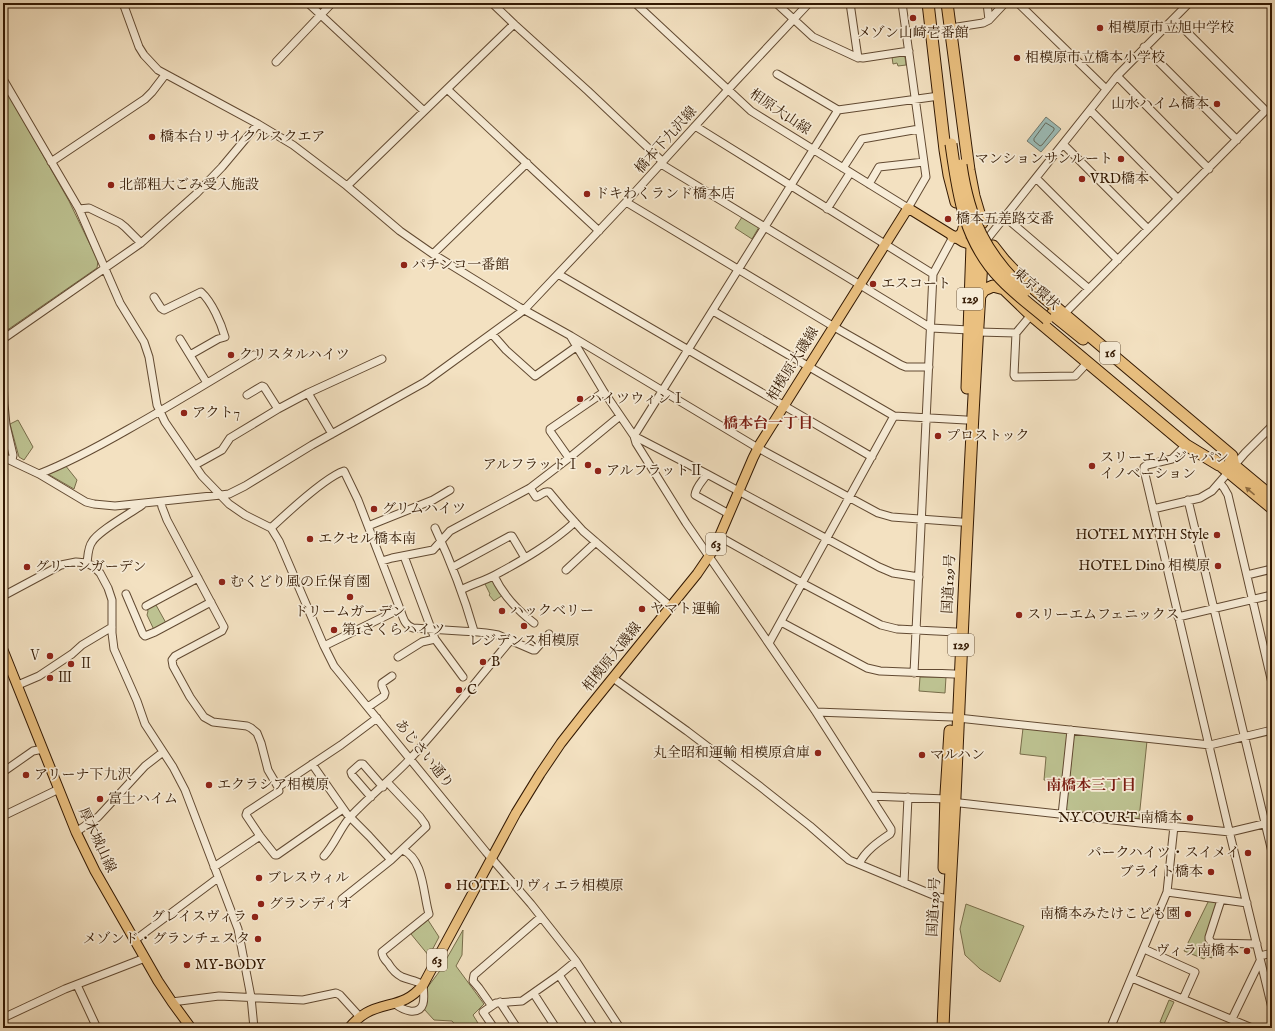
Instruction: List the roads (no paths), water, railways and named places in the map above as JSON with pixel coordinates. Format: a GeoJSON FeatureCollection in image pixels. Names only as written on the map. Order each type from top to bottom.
{"type":"FeatureCollection","features":[{"type":"Feature","properties":{"kind":"highway"},"geometry":{"type":"LineString","coordinates":[[928,3],[949,175],[964,228],[976,257],[1004,289],[1031,315],[1186,445],[1219,465]]}},
{"type":"Feature","properties":{"kind":"highway","name":"東京環状"},"geometry":{"type":"LineString","coordinates":[[933,3],[955,143]]}},
{"type":"Feature","properties":{"kind":"highway","name":"東京環状"},"geometry":{"type":"LineString","coordinates":[[941,3],[955,143],[955,172],[960,203],[968,227],[978,248],[1001,279],[1050,316],[1231,469],[1272,508]]}},
{"type":"Feature","properties":{"kind":"highway","name":"16"},"geometry":{"type":"LineString","coordinates":[[948,3],[970,177],[978,214],[988,238],[1011,268],[1232,456],[1231,469]]}},
{"type":"Feature","properties":{"kind":"highway"},"geometry":{"type":"LineString","coordinates":[[953,237],[956,238],[961,235],[964,228]]}},
{"type":"Feature","properties":{"kind":"highway","name":"国道129号"},"geometry":{"type":"LineString","coordinates":[[976,257],[983,252],[988,238]]}},
{"type":"Feature","properties":{"kind":"highway","name":"国道129号"},"geometry":{"type":"LineString","coordinates":[[955,718],[954,674],[966,420],[973,331],[979,297],[976,257]]}},
{"type":"Feature","properties":{"kind":"highway","name":"国道129号"},"geometry":{"type":"LineString","coordinates":[[936,1028],[946,899],[976,257]]}},
{"type":"Feature","properties":{"kind":"highway"},"geometry":{"type":"LineString","coordinates":[[979,297],[984,290],[993,286],[1004,289]]}},
{"type":"Feature","properties":{"kind":"highway","name":"東京環状"},"geometry":{"type":"LineString","coordinates":[[1050,316],[1219,465],[1231,469],[1272,497]]}},
{"type":"Feature","properties":{"kind":"highway","name":"国道129号"},"geometry":{"type":"LineString","coordinates":[[943,1028],[946,899]]}},
{"type":"Feature","properties":{"kind":"main road"},"geometry":{"type":"LineString","coordinates":[[908,208],[963,242],[976,257],[981,243],[988,238]]}},
{"type":"Feature","properties":{"kind":"main road","name":"相模原大磯線"},"geometry":{"type":"LineString","coordinates":[[349,1028],[360,1017],[372,1010],[405,1000],[413,995],[422,985],[516,813],[540,774],[561,743],[671,607],[710,556],[720,537],[738,491],[758,448],[908,208]]}},
{"type":"Feature","properties":{"kind":"main road","name":"厚木城山線"},"geometry":{"type":"LineString","coordinates":[[3,650],[76,832],[94,871],[172,1002],[191,1028]]}},
{"type":"Feature","properties":{"kind":"street"},"geometry":{"type":"LineString","coordinates":[[123,3],[139,47],[153,65],[165,74],[258,124],[294,146],[347,186],[400,231],[433,254],[524,310],[571,336],[758,448],[850,498],[884,515],[922,520],[961,522]]}},
{"type":"Feature","properties":{"kind":"street"},"geometry":{"type":"LineString","coordinates":[[308,3],[424,111]]}},
{"type":"Feature","properties":{"kind":"street"},"geometry":{"type":"LineString","coordinates":[[276,62],[332,3]]}},
{"type":"Feature","properties":{"kind":"street"},"geometry":{"type":"LineString","coordinates":[[492,3],[588,91],[662,163],[764,227],[931,328],[1016,333]]}},
{"type":"Feature","properties":{"kind":"street","name":"相原大山線"},"geometry":{"type":"LineString","coordinates":[[635,3],[728,90],[756,114],[908,208]]}},
{"type":"Feature","properties":{"kind":"street"},"geometry":{"type":"LineString","coordinates":[[776,3],[813,37],[858,58],[909,51]]}},
{"type":"Feature","properties":{"kind":"street","name":"橋本下九沢線"},"geometry":{"type":"LineString","coordinates":[[3,457],[39,474],[86,502],[94,504],[115,506],[144,504],[221,495],[229,494],[245,486],[312,445],[425,382],[524,310],[810,3]]}},
{"type":"Feature","properties":{"kind":"street"},"geometry":{"type":"LineString","coordinates":[[850,3],[858,58]]}},
{"type":"Feature","properties":{"kind":"street"},"geometry":{"type":"LineString","coordinates":[[902,3],[926,178],[908,208]]}},
{"type":"Feature","properties":{"kind":"street"},"geometry":{"type":"LineString","coordinates":[[987,3],[989,20]]}},
{"type":"Feature","properties":{"kind":"street"},"geometry":{"type":"LineString","coordinates":[[952,28],[983,23],[989,20],[1005,3]]}},
{"type":"Feature","properties":{"kind":"street"},"geometry":{"type":"LineString","coordinates":[[1018,3],[1106,89]]}},
{"type":"Feature","properties":{"kind":"street"},"geometry":{"type":"LineString","coordinates":[[988,238],[1117,76],[1189,3]]}},
{"type":"Feature","properties":{"kind":"street"},"geometry":{"type":"LineString","coordinates":[[1064,314],[1263,113],[1264,109],[1174,19]]}},
{"type":"Feature","properties":{"kind":"street"},"geometry":{"type":"LineString","coordinates":[[347,186],[514,24]]}},
{"type":"Feature","properties":{"kind":"street"},"geometry":{"type":"LineString","coordinates":[[1144,47],[1237,140]]}},
{"type":"Feature","properties":{"kind":"street"},"geometry":{"type":"LineString","coordinates":[[52,162],[145,99],[165,74]]}},
{"type":"Feature","properties":{"kind":"street"},"geometry":{"type":"LineString","coordinates":[[778,74],[838,110],[939,96]]}},
{"type":"Feature","properties":{"kind":"street"},"geometry":{"type":"LineString","coordinates":[[1117,76],[1209,168]]}},
{"type":"Feature","properties":{"kind":"street"},"geometry":{"type":"LineString","coordinates":[[3,79],[79,209],[120,303],[141,337],[146,348],[156,402],[167,426],[202,476],[229,504],[237,510],[271,528],[316,489],[345,471],[408,626],[413,628],[474,631],[495,634],[533,650],[535,650],[549,634]]}},
{"type":"Feature","properties":{"kind":"street"},"geometry":{"type":"LineString","coordinates":[[447,89],[599,231]]}},
{"type":"Feature","properties":{"kind":"street"},"geometry":{"type":"LineString","coordinates":[[634,436],[838,110]]}},
{"type":"Feature","properties":{"kind":"street"},"geometry":{"type":"LineString","coordinates":[[1090,110],[1178,199]]}},
{"type":"Feature","properties":{"kind":"street"},"geometry":{"type":"LineString","coordinates":[[3,339],[104,267],[141,243],[196,194],[222,167],[258,124]]}},
{"type":"Feature","properties":{"kind":"street"},"geometry":{"type":"LineString","coordinates":[[695,126],[933,274]]}},
{"type":"Feature","properties":{"kind":"street"},"geometry":{"type":"LineString","coordinates":[[843,168],[862,139],[919,129]]}},
{"type":"Feature","properties":{"kind":"street"},"geometry":{"type":"LineString","coordinates":[[1063,144],[1148,230]]}},
{"type":"Feature","properties":{"kind":"street"},"geometry":{"type":"LineString","coordinates":[[868,184],[880,167],[924,162]]}},
{"type":"Feature","properties":{"kind":"street"},"geometry":{"type":"LineString","coordinates":[[433,254],[527,164]]}},
{"type":"Feature","properties":{"kind":"street"},"geometry":{"type":"LineString","coordinates":[[827,209],[850,173]]}},
{"type":"Feature","properties":{"kind":"street"},"geometry":{"type":"LineString","coordinates":[[1036,178],[1118,260]]}},
{"type":"Feature","properties":{"kind":"street"},"geometry":{"type":"LineString","coordinates":[[626,202],[834,327],[901,365],[906,367],[929,367]]}},
{"type":"Feature","properties":{"kind":"street"},"geometry":{"type":"LineString","coordinates":[[79,209],[89,208],[120,223],[125,226],[141,243]]}},
{"type":"Feature","properties":{"kind":"street"},"geometry":{"type":"LineString","coordinates":[[1005,217],[1089,289]]}},
{"type":"Feature","properties":{"kind":"street"},"geometry":{"type":"LineString","coordinates":[[914,673],[933,274],[953,237]]}},
{"type":"Feature","properties":{"kind":"street"},"geometry":{"type":"LineString","coordinates":[[558,274],[872,457]]}},
{"type":"Feature","properties":{"kind":"street"},"geometry":{"type":"LineString","coordinates":[[154,297],[164,310],[201,292],[212,308],[222,327],[225,337],[218,339],[190,355]]}},
{"type":"Feature","properties":{"kind":"street"},"geometry":{"type":"LineString","coordinates":[[713,311],[894,416],[966,420]]}},
{"type":"Feature","properties":{"kind":"street"},"geometry":{"type":"LineString","coordinates":[[1031,315],[1016,333],[1014,375],[1016,377],[1075,376],[1088,362]]}},
{"type":"Feature","properties":{"kind":"street"},"geometry":{"type":"LineString","coordinates":[[492,334],[506,350],[535,376],[576,346]]}},
{"type":"Feature","properties":{"kind":"street"},"geometry":{"type":"LineString","coordinates":[[571,336],[604,392],[634,436],[636,443],[667,493],[816,712],[892,831],[870,848],[859,864]]}},
{"type":"Feature","properties":{"kind":"street"},"geometry":{"type":"LineString","coordinates":[[180,339],[207,383]]}},
{"type":"Feature","properties":{"kind":"street"},"geometry":{"type":"LineString","coordinates":[[39,474],[77,457],[160,411],[254,355]]}},
{"type":"Feature","properties":{"kind":"street"},"geometry":{"type":"LineString","coordinates":[[195,465],[222,450],[230,438],[278,409],[308,393],[382,359]]}},
{"type":"Feature","properties":{"kind":"street"},"geometry":{"type":"LineString","coordinates":[[3,377],[3,404],[6,426],[13,455],[12,460]]}},
{"type":"Feature","properties":{"kind":"street"},"geometry":{"type":"LineString","coordinates":[[247,395],[262,386],[278,409]]}},
{"type":"Feature","properties":{"kind":"street"},"geometry":{"type":"LineString","coordinates":[[570,458],[550,429],[604,392]]}},
{"type":"Feature","properties":{"kind":"street"},"geometry":{"type":"LineString","coordinates":[[308,393],[332,434]]}},
{"type":"Feature","properties":{"kind":"street"},"geometry":{"type":"LineString","coordinates":[[382,561],[433,550],[450,530],[530,488],[570,458],[620,416]]}},
{"type":"Feature","properties":{"kind":"street"},"geometry":{"type":"LineString","coordinates":[[769,643],[894,416]]}},
{"type":"Feature","properties":{"kind":"street"},"geometry":{"type":"LineString","coordinates":[[1153,509],[1191,500],[1206,495],[1212,491],[1272,426]]}},
{"type":"Feature","properties":{"kind":"street"},"geometry":{"type":"LineString","coordinates":[[634,436],[887,571],[919,577]]}},
{"type":"Feature","properties":{"kind":"street"},"geometry":{"type":"LineString","coordinates":[[1186,445],[1172,459],[1144,467],[1178,617],[1272,1008]]}},
{"type":"Feature","properties":{"kind":"street"},"geometry":{"type":"LineString","coordinates":[[707,474],[695,492],[695,495],[729,514]]}},
{"type":"Feature","properties":{"kind":"street"},"geometry":{"type":"LineString","coordinates":[[1220,483],[1228,495],[1272,684]]}},
{"type":"Feature","properties":{"kind":"street"},"geometry":{"type":"LineString","coordinates":[[530,488],[536,496],[549,492],[575,522],[596,542],[671,607]]}},
{"type":"Feature","properties":{"kind":"street"},"geometry":{"type":"LineString","coordinates":[[368,526],[433,500],[450,490]]}},
{"type":"Feature","properties":{"kind":"street"},"geometry":{"type":"LineString","coordinates":[[1191,500],[1245,737],[1269,823],[1272,852]]}},
{"type":"Feature","properties":{"kind":"street"},"geometry":{"type":"LineString","coordinates":[[162,502],[162,507],[167,520],[224,629],[175,656],[172,660],[172,664],[186,691],[204,717],[213,722],[246,726],[257,733],[268,770],[278,787],[279,791],[247,813],[247,817],[276,855],[343,809]]}},
{"type":"Feature","properties":{"kind":"street"},"geometry":{"type":"LineString","coordinates":[[87,563],[93,540],[106,529],[144,504]]}},
{"type":"Feature","properties":{"kind":"street"},"geometry":{"type":"LineString","coordinates":[[461,590],[494,576],[525,558],[555,539],[575,522]]}},
{"type":"Feature","properties":{"kind":"street","name":"あじさい通り"},"geometry":{"type":"LineString","coordinates":[[271,528],[279,541],[334,666],[576,961],[620,1028]]}},
{"type":"Feature","properties":{"kind":"street"},"geometry":{"type":"LineString","coordinates":[[435,528],[453,567],[474,631]]}},
{"type":"Feature","properties":{"kind":"street"},"geometry":{"type":"LineString","coordinates":[[453,567],[510,536],[512,536],[525,558]]}},
{"type":"Feature","properties":{"kind":"street"},"geometry":{"type":"LineString","coordinates":[[720,537],[881,625],[897,629],[956,632]]}},
{"type":"Feature","properties":{"kind":"street"},"geometry":{"type":"LineString","coordinates":[[566,570],[596,542]]}},
{"type":"Feature","properties":{"kind":"street"},"geometry":{"type":"LineString","coordinates":[[404,556],[435,639],[462,677]]}},
{"type":"Feature","properties":{"kind":"street"},"geometry":{"type":"LineString","coordinates":[[3,596],[61,565],[76,562],[87,563],[100,573],[110,594],[113,609],[113,646],[116,654],[135,696],[143,719],[173,767],[185,790],[238,929],[251,997],[254,1028]]}},
{"type":"Feature","properties":{"kind":"street"},"geometry":{"type":"LineString","coordinates":[[1246,575],[1272,569]]}},
{"type":"Feature","properties":{"kind":"street"},"geometry":{"type":"LineString","coordinates":[[494,576],[501,590],[520,612],[534,622]]}},
{"type":"Feature","properties":{"kind":"street"},"geometry":{"type":"LineString","coordinates":[[146,606],[198,578]]}},
{"type":"Feature","properties":{"kind":"street"},"geometry":{"type":"LineString","coordinates":[[126,594],[145,636],[211,602]]}},
{"type":"Feature","properties":{"kind":"street"},"geometry":{"type":"LineString","coordinates":[[1178,617],[1272,595]]}},
{"type":"Feature","properties":{"kind":"street"},"geometry":{"type":"LineString","coordinates":[[324,646],[400,609]]}},
{"type":"Feature","properties":{"kind":"street"},"geometry":{"type":"LineString","coordinates":[[781,622],[867,668],[880,671],[954,674]]}},
{"type":"Feature","properties":{"kind":"street"},"geometry":{"type":"LineString","coordinates":[[18,685],[39,676],[72,654],[82,645],[112,627]]}},
{"type":"Feature","properties":{"kind":"street"},"geometry":{"type":"LineString","coordinates":[[398,657],[422,642],[435,639]]}},
{"type":"Feature","properties":{"kind":"street"},"geometry":{"type":"LineString","coordinates":[[324,856],[333,846],[340,831],[350,817],[385,785],[437,730],[510,641]]}},
{"type":"Feature","properties":{"kind":"street"},"geometry":{"type":"LineString","coordinates":[[368,707],[384,696],[385,692],[382,683],[392,676]]}},
{"type":"Feature","properties":{"kind":"street"},"geometry":{"type":"LineString","coordinates":[[613,678],[724,759],[810,826],[849,860],[946,899]]}},
{"type":"Feature","properties":{"kind":"street"},"geometry":{"type":"LineString","coordinates":[[816,712],[955,718],[1210,745],[1272,730]]}},
{"type":"Feature","properties":{"kind":"street"},"geometry":{"type":"LineString","coordinates":[[278,787],[341,745],[377,718]]}},
{"type":"Feature","properties":{"kind":"street"},"geometry":{"type":"LineString","coordinates":[[1062,814],[1071,730]]}},
{"type":"Feature","properties":{"kind":"street"},"geometry":{"type":"LineString","coordinates":[[3,772],[33,751],[43,749]]}},
{"type":"Feature","properties":{"kind":"street"},"geometry":{"type":"LineString","coordinates":[[76,832],[98,817],[145,766],[163,752]]}},
{"type":"Feature","properties":{"kind":"street"},"geometry":{"type":"LineString","coordinates":[[312,764],[343,809],[391,860]]}},
{"type":"Feature","properties":{"kind":"street"},"geometry":{"type":"LineString","coordinates":[[342,899],[403,850],[405,846],[424,829],[426,825],[420,817],[363,764],[360,764],[352,770],[352,775],[371,797]]}},
{"type":"Feature","properties":{"kind":"street"},"geometry":{"type":"LineString","coordinates":[[3,816],[59,789]]}},
{"type":"Feature","properties":{"kind":"street"},"geometry":{"type":"LineString","coordinates":[[870,796],[908,797],[951,801],[1230,832],[1269,823]]}},
{"type":"Feature","properties":{"kind":"street"},"geometry":{"type":"LineString","coordinates":[[904,883],[908,797]]}},
{"type":"Feature","properties":{"kind":"street"},"geometry":{"type":"LineString","coordinates":[[1116,1028],[1112,1024],[1167,892],[1174,826]]}},
{"type":"Feature","properties":{"kind":"street"},"geometry":{"type":"LineString","coordinates":[[214,867],[260,836]]}},
{"type":"Feature","properties":{"kind":"street"},"geometry":{"type":"LineString","coordinates":[[395,1004],[407,1010],[418,1010],[421,1008],[423,1002],[422,985],[418,982],[400,976],[392,969],[382,954],[383,951],[429,914],[422,877],[417,864],[407,852],[403,850]]}},
{"type":"Feature","properties":{"kind":"street"},"geometry":{"type":"LineString","coordinates":[[135,940],[218,878]]}},
{"type":"Feature","properties":{"kind":"street"},"geometry":{"type":"LineString","coordinates":[[1167,892],[1247,904]]}},
{"type":"Feature","properties":{"kind":"street"},"geometry":{"type":"LineString","coordinates":[[1221,900],[1209,937],[1210,941],[1212,943],[1257,944]]}},
{"type":"Feature","properties":{"kind":"street"},"geometry":{"type":"LineString","coordinates":[[491,1005],[473,981],[474,976],[541,917]]}},
{"type":"Feature","properties":{"kind":"street"},"geometry":{"type":"LineString","coordinates":[[1144,949],[1195,972],[1183,999]]}},
{"type":"Feature","properties":{"kind":"street"},"geometry":{"type":"LineString","coordinates":[[1232,1020],[1260,958],[1272,953]]}},
{"type":"Feature","properties":{"kind":"street"},"geometry":{"type":"LineString","coordinates":[[3,1018],[46,997],[145,958]]}},
{"type":"Feature","properties":{"kind":"street"},"geometry":{"type":"LineString","coordinates":[[494,1028],[483,1012],[491,1005],[500,1002],[522,1001],[534,994],[576,961]]}},
{"type":"Feature","properties":{"kind":"street"},"geometry":{"type":"LineString","coordinates":[[558,975],[594,1028]]}},
{"type":"Feature","properties":{"kind":"street"},"geometry":{"type":"LineString","coordinates":[[1132,978],[1252,1028]]}},
{"type":"Feature","properties":{"kind":"street"},"geometry":{"type":"LineString","coordinates":[[77,985],[97,1028]]}},
{"type":"Feature","properties":{"kind":"street"},"geometry":{"type":"LineString","coordinates":[[172,1002],[219,996],[303,1000],[336,993],[340,995],[360,1017]]}},
{"type":"Feature","properties":{"kind":"street"},"geometry":{"type":"LineString","coordinates":[[534,994],[556,1028]]}},
{"type":"Feature","properties":{"kind":"street"},"geometry":{"type":"LineString","coordinates":[[500,1002],[517,1028]]}},
{"type":"Feature","properties":{"kind":"water"},"geometry":{"type":"Polygon","coordinates":[[[1046,117],[1061,129],[1041,152],[1027,141],[1046,117]]]}},
{"type":"Feature","properties":{"kind":"place","name":"メゾン山崎壱番館"},"geometry":{"type":"Point","coordinates":[913,18]}},
{"type":"Feature","properties":{"kind":"place","name":"相模原市立旭中学校"},"geometry":{"type":"Point","coordinates":[1100,28]}},
{"type":"Feature","properties":{"kind":"place","name":"相模原市立橋本小学校"},"geometry":{"type":"Point","coordinates":[1017,58]}},
{"type":"Feature","properties":{"kind":"place","name":"山水ハイム橋本"},"geometry":{"type":"Point","coordinates":[1217,104]}},
{"type":"Feature","properties":{"kind":"place","name":"橋本台リサイクルスクエア"},"geometry":{"type":"Point","coordinates":[152,137]}},
{"type":"Feature","properties":{"kind":"place","name":"マンションサンルート"},"geometry":{"type":"Point","coordinates":[1121,159]}},
{"type":"Feature","properties":{"kind":"place","name":"VRD橋本"},"geometry":{"type":"Point","coordinates":[1082,179]}},
{"type":"Feature","properties":{"kind":"place","name":"北部粗大ごみ受入施設"},"geometry":{"type":"Point","coordinates":[111,185]}},
{"type":"Feature","properties":{"kind":"place","name":"ドキわくランド橋本店"},"geometry":{"type":"Point","coordinates":[587,194]}},
{"type":"Feature","properties":{"kind":"place","name":"橋本五差路交番"},"geometry":{"type":"Point","coordinates":[948,219]}},
{"type":"Feature","properties":{"kind":"place","name":"パチンコ一番館"},"geometry":{"type":"Point","coordinates":[404,265]}},
{"type":"Feature","properties":{"kind":"place","name":"エスコート"},"geometry":{"type":"Point","coordinates":[873,284]}},
{"type":"Feature","properties":{"kind":"place","name":"クリスタルハイツ"},"geometry":{"type":"Point","coordinates":[231,355]}},
{"type":"Feature","properties":{"kind":"place","name":"ハイツウィンⅠ"},"geometry":{"type":"Point","coordinates":[580,399]}},
{"type":"Feature","properties":{"kind":"place","name":"アクト7"},"geometry":{"type":"Point","coordinates":[184,413]}},
{"type":"Feature","properties":{"kind":"place","name":"プロストック"},"geometry":{"type":"Point","coordinates":[938,436]}},
{"type":"Feature","properties":{"kind":"place","name":"アルフラットⅠ"},"geometry":{"type":"Point","coordinates":[588,465]}},
{"type":"Feature","properties":{"kind":"place","name":"スリーエム ジャパン イノベーション"},"geometry":{"type":"Point","coordinates":[1092,466]}},
{"type":"Feature","properties":{"kind":"place","name":"アルフラットⅡ"},"geometry":{"type":"Point","coordinates":[598,471]}},
{"type":"Feature","properties":{"kind":"place","name":"グリムハイツ"},"geometry":{"type":"Point","coordinates":[374,509]}},
{"type":"Feature","properties":{"kind":"place","name":"HOTEL MYTH Style"},"geometry":{"type":"Point","coordinates":[1217,535]}},
{"type":"Feature","properties":{"kind":"place","name":"エクセル橋本南"},"geometry":{"type":"Point","coordinates":[310,539]}},
{"type":"Feature","properties":{"kind":"place","name":"HOTEL Dino 相模原"},"geometry":{"type":"Point","coordinates":[1218,566]}},
{"type":"Feature","properties":{"kind":"place","name":"グリーンガーデン"},"geometry":{"type":"Point","coordinates":[27,567]}},
{"type":"Feature","properties":{"kind":"place","name":"むくどり風の丘保育園"},"geometry":{"type":"Point","coordinates":[222,582]}},
{"type":"Feature","properties":{"kind":"place","name":"ドリームガーデン"},"geometry":{"type":"Point","coordinates":[350,597]}},
{"type":"Feature","properties":{"kind":"place","name":"ヤマト運輸"},"geometry":{"type":"Point","coordinates":[642,609]}},
{"type":"Feature","properties":{"kind":"place","name":"ハックベリー"},"geometry":{"type":"Point","coordinates":[502,611]}},
{"type":"Feature","properties":{"kind":"place","name":"スリーエムフェニックス"},"geometry":{"type":"Point","coordinates":[1019,615]}},
{"type":"Feature","properties":{"kind":"place","name":"レジデンス相模原"},"geometry":{"type":"Point","coordinates":[524,626]}},
{"type":"Feature","properties":{"kind":"place","name":"第1さくらハイツ"},"geometry":{"type":"Point","coordinates":[334,630]}},
{"type":"Feature","properties":{"kind":"place","name":"Ⅴ"},"geometry":{"type":"Point","coordinates":[50,656]}},
{"type":"Feature","properties":{"kind":"place","name":"B"},"geometry":{"type":"Point","coordinates":[483,662]}},
{"type":"Feature","properties":{"kind":"place","name":"Ⅱ"},"geometry":{"type":"Point","coordinates":[71,664]}},
{"type":"Feature","properties":{"kind":"place","name":"Ⅲ"},"geometry":{"type":"Point","coordinates":[50,678]}},
{"type":"Feature","properties":{"kind":"place","name":"C"},"geometry":{"type":"Point","coordinates":[459,690]}},
{"type":"Feature","properties":{"kind":"place","name":"丸全昭和運輸 相模原倉庫"},"geometry":{"type":"Point","coordinates":[818,753]}},
{"type":"Feature","properties":{"kind":"place","name":"マルハン"},"geometry":{"type":"Point","coordinates":[922,755]}},
{"type":"Feature","properties":{"kind":"place","name":"アリーナ下九沢"},"geometry":{"type":"Point","coordinates":[26,775]}},
{"type":"Feature","properties":{"kind":"place","name":"エクラシア相模原"},"geometry":{"type":"Point","coordinates":[209,785]}},
{"type":"Feature","properties":{"kind":"place","name":"富士ハイム"},"geometry":{"type":"Point","coordinates":[100,799]}},
{"type":"Feature","properties":{"kind":"place","name":"NY COURT 南橋本"},"geometry":{"type":"Point","coordinates":[1190,818]}},
{"type":"Feature","properties":{"kind":"place","name":"パークハイツ・スイメイ"},"geometry":{"type":"Point","coordinates":[1248,853]}},
{"type":"Feature","properties":{"kind":"place","name":"ブライト橋本"},"geometry":{"type":"Point","coordinates":[1211,872]}},
{"type":"Feature","properties":{"kind":"place","name":"ブレスウィル"},"geometry":{"type":"Point","coordinates":[259,878]}},
{"type":"Feature","properties":{"kind":"place","name":"HOTEL リヴィエラ相模原"},"geometry":{"type":"Point","coordinates":[448,886]}},
{"type":"Feature","properties":{"kind":"place","name":"グランディオ"},"geometry":{"type":"Point","coordinates":[261,904]}},
{"type":"Feature","properties":{"kind":"place","name":"南橋本みたけこども園"},"geometry":{"type":"Point","coordinates":[1188,914]}},
{"type":"Feature","properties":{"kind":"place","name":"グレイスヴィラ"},"geometry":{"type":"Point","coordinates":[255,917]}},
{"type":"Feature","properties":{"kind":"place","name":"メゾンド・グランチェスタ"},"geometry":{"type":"Point","coordinates":[258,939]}},
{"type":"Feature","properties":{"kind":"place","name":"ヴィラ南橋本"},"geometry":{"type":"Point","coordinates":[1247,951]}},
{"type":"Feature","properties":{"kind":"place","name":"MY-BODY"},"geometry":{"type":"Point","coordinates":[187,965]}},
{"type":"Feature","properties":{"kind":"district","name":"橋本台一丁目"},"geometry":{"type":"Point","coordinates":[768,423]}},
{"type":"Feature","properties":{"kind":"district","name":"南橋本三丁目"},"geometry":{"type":"Point","coordinates":[1091,785]}}]}
